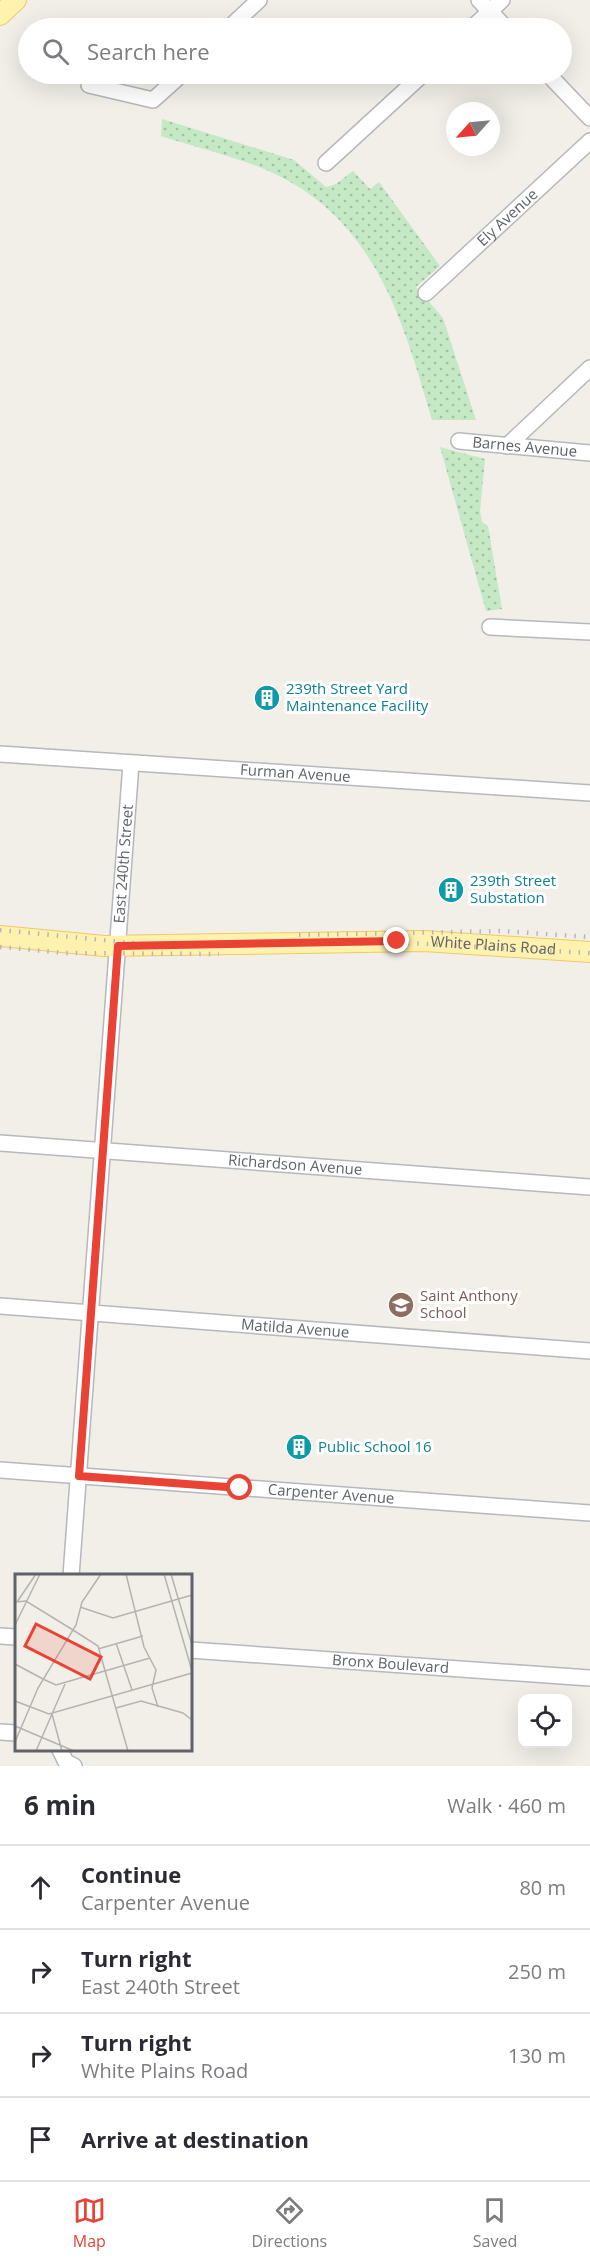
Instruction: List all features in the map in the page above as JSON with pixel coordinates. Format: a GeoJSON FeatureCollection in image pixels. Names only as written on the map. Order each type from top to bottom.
{"type":"FeatureCollection","features":[{"type":"Feature","properties":{"kind":"main road"},"geometry":{"type":"LineString","coordinates":[[0,15],[16,0]]}},
{"type":"Feature","properties":{"kind":"main road","name":"White Plains Road"},"geometry":{"type":"LineString","coordinates":[[0,936],[118,946],[415,941],[590,952]]}},
{"type":"Feature","properties":{"kind":"street"},"geometry":{"type":"LineString","coordinates":[[240,18],[259,0]]}},
{"type":"Feature","properties":{"kind":"street"},"geometry":{"type":"LineString","coordinates":[[479,0],[496,18]]}},
{"type":"Feature","properties":{"kind":"street"},"geometry":{"type":"LineString","coordinates":[[483,18],[502,0]]}},
{"type":"Feature","properties":{"kind":"street"},"geometry":{"type":"LineString","coordinates":[[89,85],[153,100],[171,84]]}},
{"type":"Feature","properties":{"kind":"street"},"geometry":{"type":"LineString","coordinates":[[326,164],[412,84]]}},
{"type":"Feature","properties":{"kind":"street"},"geometry":{"type":"LineString","coordinates":[[558,84],[590,118]]}},
{"type":"Feature","properties":{"kind":"street","name":"Ely Avenue"},"geometry":{"type":"LineString","coordinates":[[426,293],[590,141]]}},
{"type":"Feature","properties":{"kind":"street"},"geometry":{"type":"LineString","coordinates":[[507,446],[590,368]]}},
{"type":"Feature","properties":{"kind":"street","name":"Barnes Avenue"},"geometry":{"type":"LineString","coordinates":[[459,441],[590,453]]}},
{"type":"Feature","properties":{"kind":"street"},"geometry":{"type":"LineString","coordinates":[[490,627],[590,632]]}},
{"type":"Feature","properties":{"kind":"street","name":"Furman Avenue"},"geometry":{"type":"LineString","coordinates":[[0,754],[590,793]]}},
{"type":"Feature","properties":{"kind":"street","name":"East 240th Street"},"geometry":{"type":"LineString","coordinates":[[71,1574],[131,763]]}},
{"type":"Feature","properties":{"kind":"street","name":"Richardson Avenue"},"geometry":{"type":"LineString","coordinates":[[0,1143],[590,1187]]}},
{"type":"Feature","properties":{"kind":"street","name":"Matilda Avenue"},"geometry":{"type":"LineString","coordinates":[[0,1306],[590,1351]]}},
{"type":"Feature","properties":{"kind":"street","name":"Carpenter Avenue"},"geometry":{"type":"LineString","coordinates":[[0,1470],[590,1514]]}},
{"type":"Feature","properties":{"kind":"street"},"geometry":{"type":"LineString","coordinates":[[0,1636],[15,1637]]}},
{"type":"Feature","properties":{"kind":"street","name":"Bronx Boulevard"},"geometry":{"type":"LineString","coordinates":[[192,1650],[590,1678]]}},
{"type":"Feature","properties":{"kind":"street"},"geometry":{"type":"LineString","coordinates":[[0,1732],[15,1733]]}},
{"type":"Feature","properties":{"kind":"street"},"geometry":{"type":"LineString","coordinates":[[61,1751],[66,1762],[74,1766]]}},
{"type":"Feature","properties":{"kind":"green space"},"geometry":{"type":"Polygon","coordinates":[[[162,119],[294,160],[326,187],[336,184],[353,171],[370,189],[379,182],[440,266],[416,287],[443,318],[476,420],[432,420],[396,311],[380,277],[361,246],[337,218],[308,193],[273,173],[232,157],[161,136],[162,119]]]}},
{"type":"Feature","properties":{"kind":"green space"},"geometry":{"type":"Polygon","coordinates":[[[440,447],[485,459],[480,511],[482,522],[488,526],[502,609],[486,611],[440,447]]]}},
{"type":"Feature","properties":{"kind":"railway"},"geometry":{"type":"LineString","coordinates":[[0,930],[154,945],[408,943],[590,953]]}},
{"type":"Feature","properties":{"kind":"railway"},"geometry":{"type":"LineString","coordinates":[[299,935],[501,931],[590,937]]}},
{"type":"Feature","properties":{"kind":"railway"},"geometry":{"type":"LineString","coordinates":[[0,947],[66,953],[219,954]]}},
{"type":"Feature","properties":{"kind":"place","name":"239th Street Yard Maintenance Facility"},"geometry":{"type":"Point","coordinates":[267,698]}},
{"type":"Feature","properties":{"kind":"place","name":"239th Street Substation"},"geometry":{"type":"Point","coordinates":[451,890]}},
{"type":"Feature","properties":{"kind":"place","name":"Saint Anthony School"},"geometry":{"type":"Point","coordinates":[401,1305]}},
{"type":"Feature","properties":{"kind":"place","name":"Public School 16"},"geometry":{"type":"Point","coordinates":[299,1447]}},
{"type":"Feature","properties":{"kind":"route"},"geometry":{"type":"LineString","coordinates":[[240,1488],[79,1476],[118,946],[397,941]]}}]}
